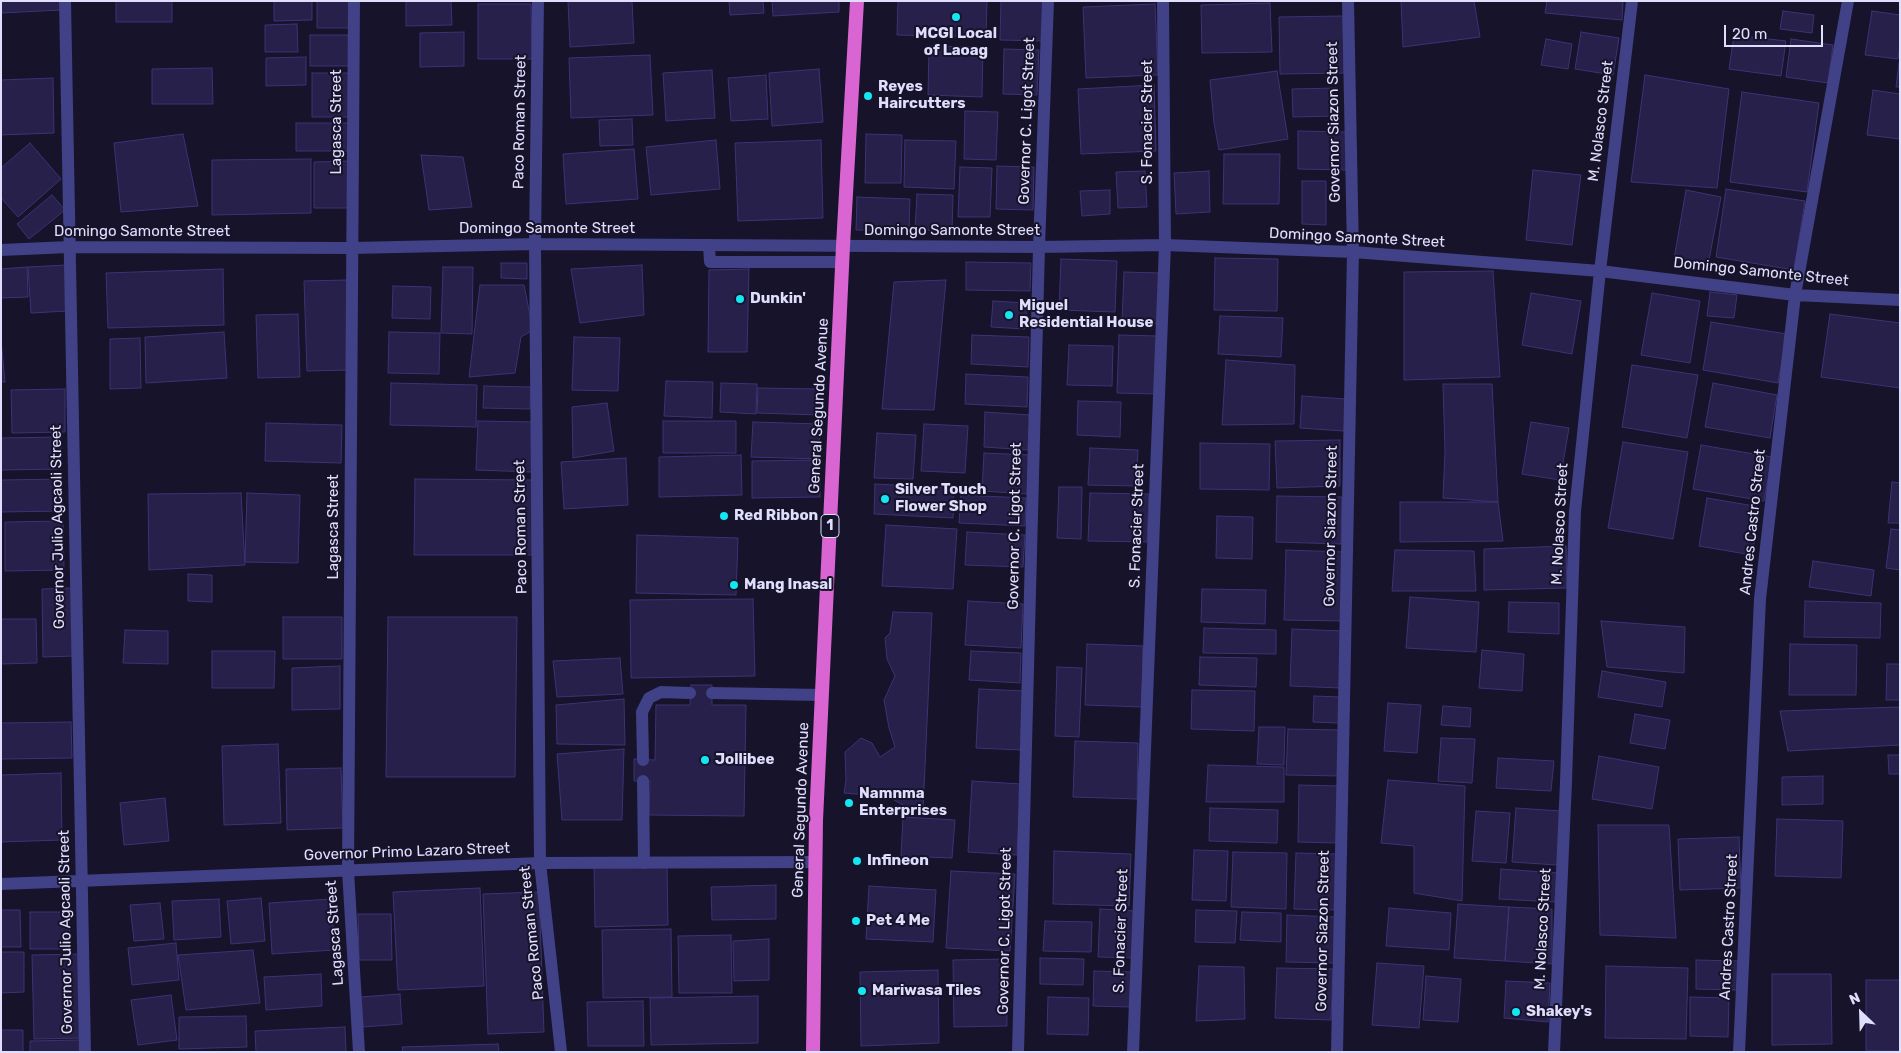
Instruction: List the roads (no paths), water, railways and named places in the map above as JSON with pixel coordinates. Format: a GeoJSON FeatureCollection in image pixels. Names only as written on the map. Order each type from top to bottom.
{"type":"FeatureCollection","features":[{"type":"Feature","properties":{"kind":"highway","name":"General Segundo Avenue"},"geometry":{"type":"LineString","coordinates":[[813,1052],[814,862],[842,246],[857,1]]}},
{"type":"Feature","properties":{"kind":"street","name":"Governor Julio Agcaoli Street"},"geometry":{"type":"LineString","coordinates":[[65,1],[80,882],[85,1052]]}},
{"type":"Feature","properties":{"kind":"street","name":"Lagasca Street"},"geometry":{"type":"LineString","coordinates":[[354,1],[348,871],[359,1052]]}},
{"type":"Feature","properties":{"kind":"street","name":"Paco Roman Street"},"geometry":{"type":"LineString","coordinates":[[538,1],[535,244],[540,863],[561,1052]]}},
{"type":"Feature","properties":{"kind":"street","name":"Governor C. Ligot Street"},"geometry":{"type":"LineString","coordinates":[[1018,1052],[1039,247],[1048,1]]}},
{"type":"Feature","properties":{"kind":"street","name":"S. Fonacier Street"},"geometry":{"type":"LineString","coordinates":[[1133,1052],[1165,245],[1163,1]]}},
{"type":"Feature","properties":{"kind":"street","name":"Governor Siazon Street"},"geometry":{"type":"LineString","coordinates":[[1337,1052],[1353,252],[1348,1]]}},
{"type":"Feature","properties":{"kind":"street","name":"M. Nolasco Street"},"geometry":{"type":"LineString","coordinates":[[1554,1052],[1574,510],[1632,1]]}},
{"type":"Feature","properties":{"kind":"street","name":"Andres Castro Street"},"geometry":{"type":"LineString","coordinates":[[1739,1052],[1760,599],[1795,294],[1848,1]]}},
{"type":"Feature","properties":{"kind":"street","name":"Domingo Samonte Street"},"geometry":{"type":"LineString","coordinates":[[1,250],[69,247],[352,248],[535,244],[1039,247],[1165,245],[1353,252],[1600,271],[1795,294],[1900,300]]}},
{"type":"Feature","properties":{"kind":"street"},"geometry":{"type":"LineString","coordinates":[[710,246],[710,262],[842,262]]}},
{"type":"Feature","properties":{"kind":"street"},"geometry":{"type":"LineString","coordinates":[[643,760],[642,712],[649,698],[661,692],[690,693]]}},
{"type":"Feature","properties":{"kind":"street"},"geometry":{"type":"LineString","coordinates":[[712,693],[822,695]]}},
{"type":"Feature","properties":{"kind":"street"},"geometry":{"type":"LineString","coordinates":[[643,781],[644,862]]}},
{"type":"Feature","properties":{"kind":"street","name":"Governor Primo Lazaro Street"},"geometry":{"type":"LineString","coordinates":[[1,884],[540,863],[814,862]]}},
{"type":"Feature","properties":{"kind":"place","name":"MCGI Local of Laoag"},"geometry":{"type":"Point","coordinates":[956,17]}},
{"type":"Feature","properties":{"kind":"place","name":"Reyes Haircutters"},"geometry":{"type":"Point","coordinates":[868,96]}},
{"type":"Feature","properties":{"kind":"place","name":"Dunkin'"},"geometry":{"type":"Point","coordinates":[740,299]}},
{"type":"Feature","properties":{"kind":"place","name":"Miguel Residential House"},"geometry":{"type":"Point","coordinates":[1009,315]}},
{"type":"Feature","properties":{"kind":"place","name":"Silver Touch Flower Shop"},"geometry":{"type":"Point","coordinates":[885,499]}},
{"type":"Feature","properties":{"kind":"place","name":"Red Ribbon"},"geometry":{"type":"Point","coordinates":[724,516]}},
{"type":"Feature","properties":{"kind":"place","name":"Mang Inasal"},"geometry":{"type":"Point","coordinates":[734,585]}},
{"type":"Feature","properties":{"kind":"place","name":"Jollibee"},"geometry":{"type":"Point","coordinates":[705,760]}},
{"type":"Feature","properties":{"kind":"place","name":"Namnma Enterprises"},"geometry":{"type":"Point","coordinates":[849,803]}},
{"type":"Feature","properties":{"kind":"place","name":"Infineon"},"geometry":{"type":"Point","coordinates":[857,861]}},
{"type":"Feature","properties":{"kind":"place","name":"Pet 4 Me"},"geometry":{"type":"Point","coordinates":[856,921]}},
{"type":"Feature","properties":{"kind":"place","name":"Mariwasa Tiles"},"geometry":{"type":"Point","coordinates":[862,991]}},
{"type":"Feature","properties":{"kind":"place","name":"Shakey's"},"geometry":{"type":"Point","coordinates":[1516,1012]}}]}
